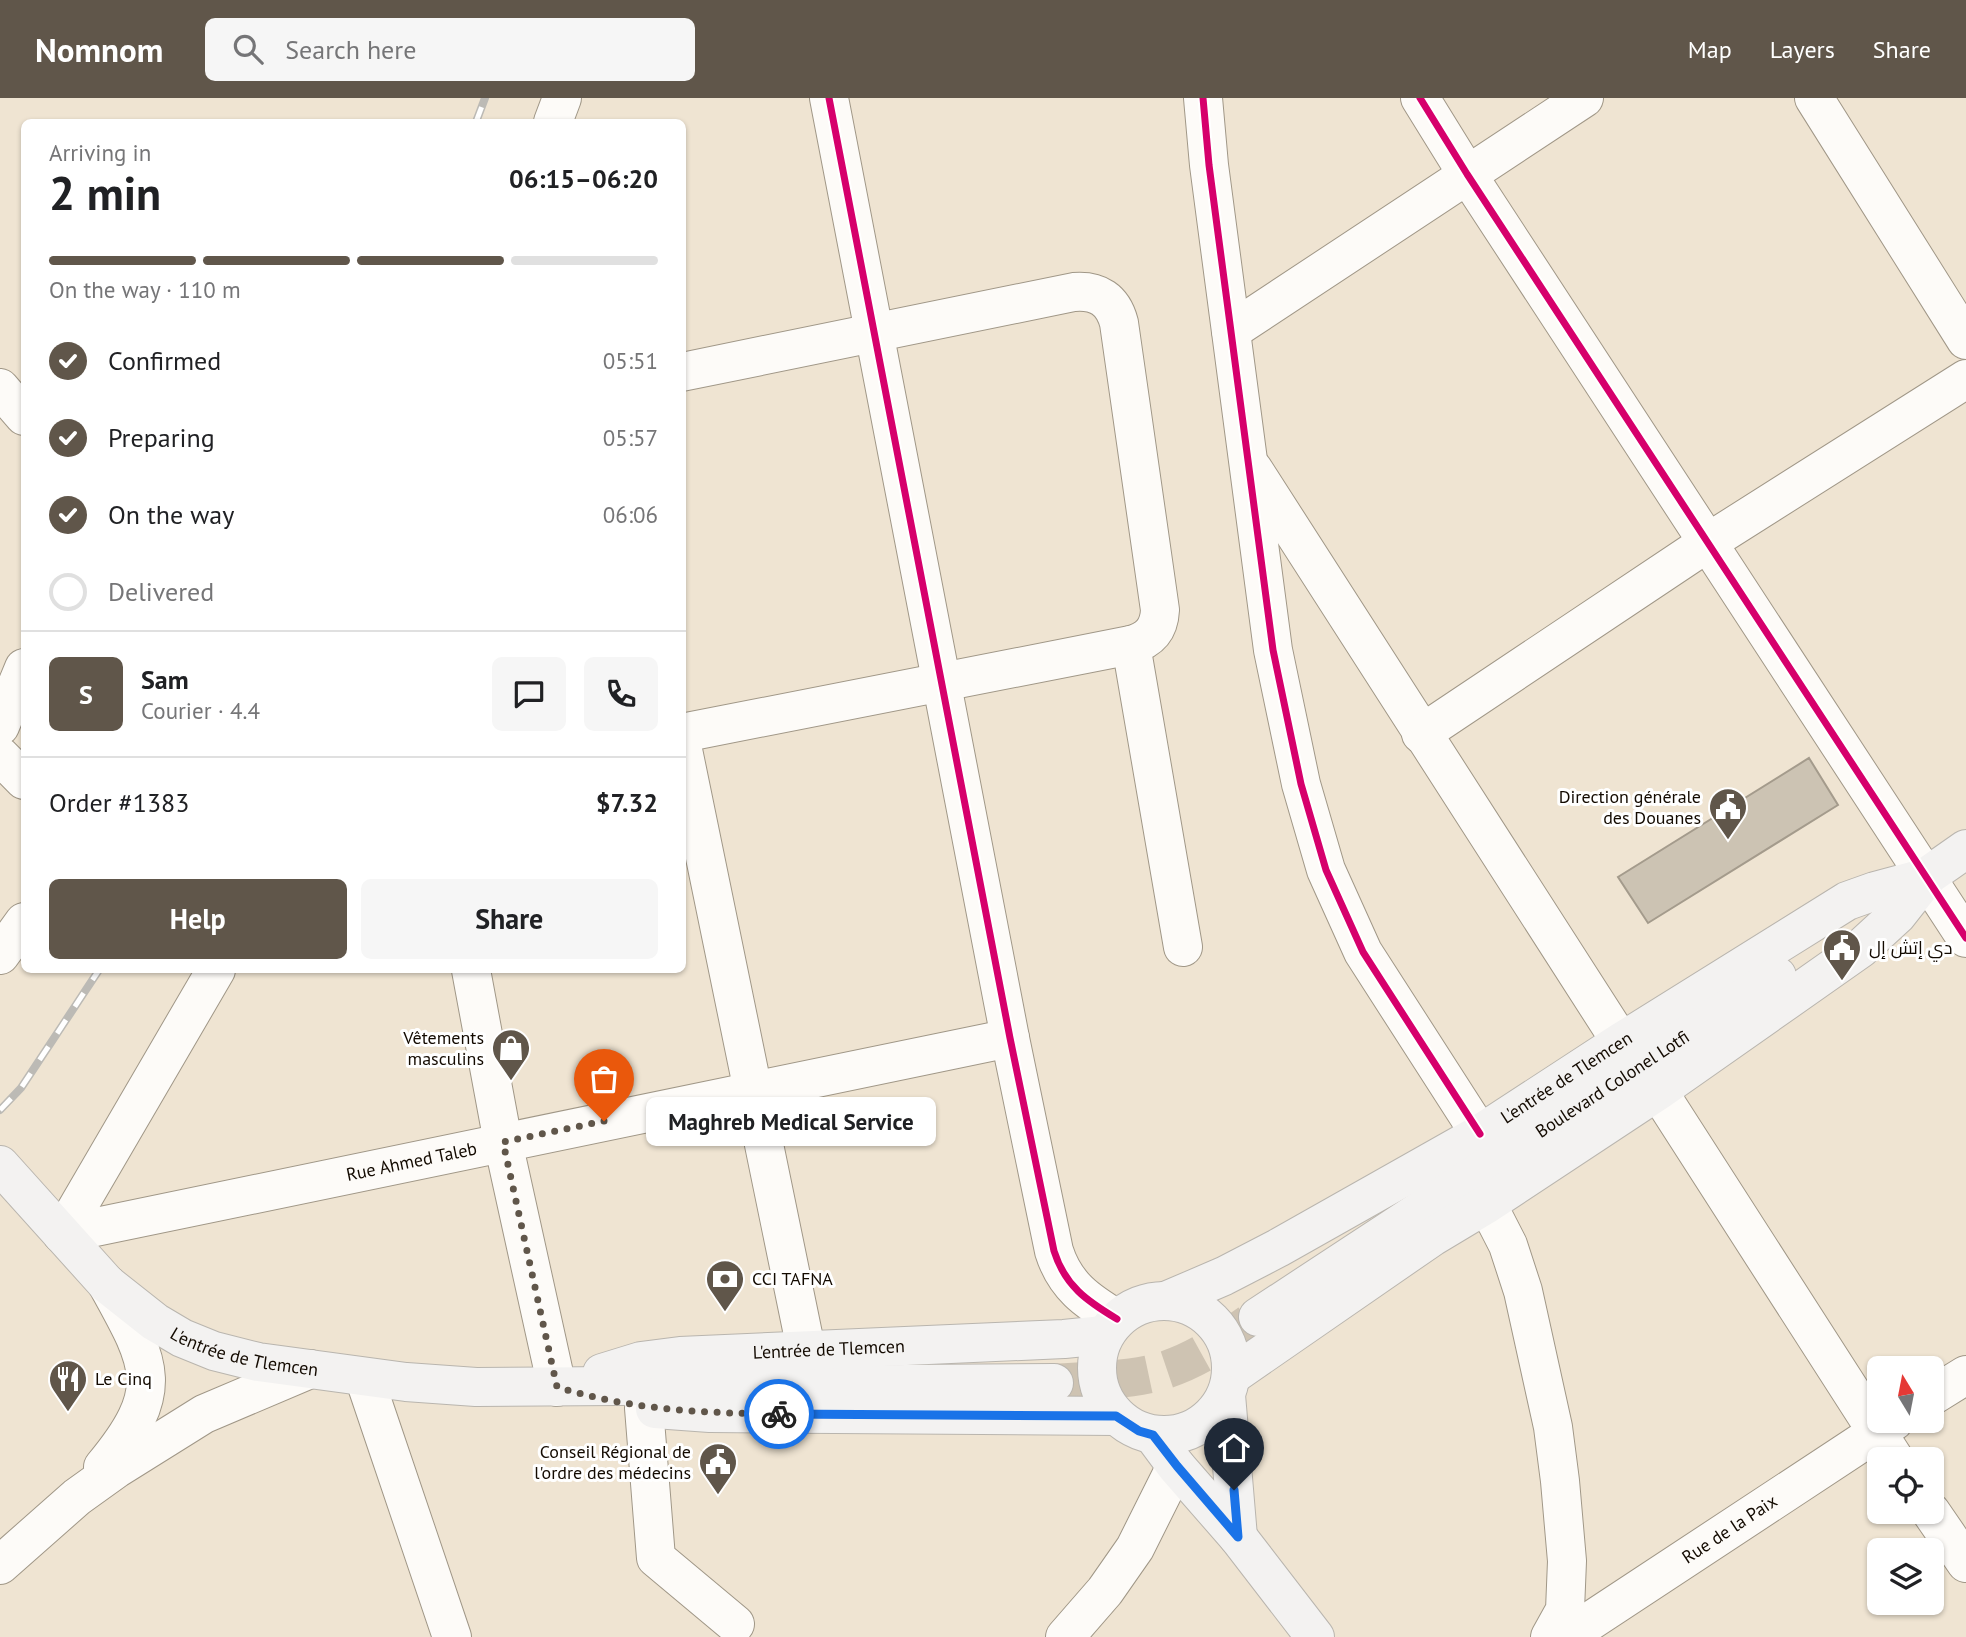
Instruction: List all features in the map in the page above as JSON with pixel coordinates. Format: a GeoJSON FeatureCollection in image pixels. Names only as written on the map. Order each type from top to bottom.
{"type":"FeatureCollection","features":[{"type":"Feature","properties":{"kind":"main road","name":"Boulevard Colonel Lotfi"},"geometry":{"type":"LineString","coordinates":[[1258,1317],[1966,849]]}},
{"type":"Feature","properties":{"kind":"main road","name":"L'entrée de Tlemcen"},"geometry":{"type":"LineString","coordinates":[[1168,1300],[1224,1276],[1278,1248],[1480,1134],[1847,901],[1927,877]]}},
{"type":"Feature","properties":{"kind":"main road"},"geometry":{"type":"LineString","coordinates":[[1238,1537],[1228,1386],[1230,1354],[1222,1334],[1208,1317],[1189,1306],[1168,1300],[1132,1308],[1111,1327],[1098,1352],[1097,1378],[1105,1402],[1116,1416],[1139,1431],[1153,1435],[1175,1434],[1196,1427],[1214,1414],[1228,1386],[1432,1237],[1487,1204],[1658,1091],[1860,949],[1897,915],[1927,877]]}},
{"type":"Feature","properties":{"kind":"main road","name":"L'entrée de Tlemcen"},"geometry":{"type":"LineString","coordinates":[[8,1175],[107,1284],[155,1322],[193,1343],[258,1362],[364,1377],[476,1387],[1054,1383]]}},
{"type":"Feature","properties":{"kind":"main road","name":"L'entrée de Tlemcen"},"geometry":{"type":"LineString","coordinates":[[557,1387],[641,1361],[680,1356],[1064,1339],[1111,1327]]}},
{"type":"Feature","properties":{"kind":"main road","name":"L'entrée de Tlemcen"},"geometry":{"type":"LineString","coordinates":[[557,1387],[596,1399],[644,1408],[710,1413],[1116,1416]]}},
{"type":"Feature","properties":{"kind":"main road"},"geometry":{"type":"LineString","coordinates":[[1153,1435],[1238,1537],[1315,1637]]}},
{"type":"Feature","properties":{"kind":"street"},"geometry":{"type":"LineString","coordinates":[[554,119],[562,98]]}},
{"type":"Feature","properties":{"kind":"street"},"geometry":{"type":"LineString","coordinates":[[573,98],[576,119]]}},
{"type":"Feature","properties":{"kind":"street"},"geometry":{"type":"LineString","coordinates":[[829,98],[1010,1038],[1059,1267],[1078,1293],[1111,1327]]}},
{"type":"Feature","properties":{"kind":"street"},"geometry":{"type":"LineString","coordinates":[[1203,98],[1209,164],[1273,650],[1301,784],[1326,870],[1363,952],[1480,1134]]}},
{"type":"Feature","properties":{"kind":"street"},"geometry":{"type":"LineString","coordinates":[[1420,98],[1966,938]]}},
{"type":"Feature","properties":{"kind":"street"},"geometry":{"type":"LineString","coordinates":[[1231,331],[1584,98]]}},
{"type":"Feature","properties":{"kind":"street"},"geometry":{"type":"LineString","coordinates":[[1814,98],[1966,340]]}},
{"type":"Feature","properties":{"kind":"street"},"geometry":{"type":"LineString","coordinates":[[686,371],[1074,292],[1086,291],[1109,301],[1116,311],[1119,323],[1160,610],[1157,627],[1152,634],[1130,645],[686,732]]}},
{"type":"Feature","properties":{"kind":"street"},"geometry":{"type":"LineString","coordinates":[[1421,734],[1707,543],[1966,379]]}},
{"type":"Feature","properties":{"kind":"street"},"geometry":{"type":"LineString","coordinates":[[0,388],[21,412]]}},
{"type":"Feature","properties":{"kind":"street"},"geometry":{"type":"LineString","coordinates":[[1247,459],[1621,1042]]}},
{"type":"Feature","properties":{"kind":"street"},"geometry":{"type":"LineString","coordinates":[[1130,645],[1183,947]]}},
{"type":"Feature","properties":{"kind":"street"},"geometry":{"type":"LineString","coordinates":[[0,726],[21,675]]}},
{"type":"Feature","properties":{"kind":"street"},"geometry":{"type":"LineString","coordinates":[[0,756],[21,777]]}},
{"type":"Feature","properties":{"kind":"street"},"geometry":{"type":"LineString","coordinates":[[686,764],[806,1349]]}},
{"type":"Feature","properties":{"kind":"street"},"geometry":{"type":"LineString","coordinates":[[0,955],[21,926]]}},
{"type":"Feature","properties":{"kind":"street"},"geometry":{"type":"LineString","coordinates":[[62,1234],[214,973]]}},
{"type":"Feature","properties":{"kind":"street"},"geometry":{"type":"LineString","coordinates":[[472,973],[503,1142],[557,1387]]}},
{"type":"Feature","properties":{"kind":"street","name":"Rue Ahmed Taleb"},"geometry":{"type":"LineString","coordinates":[[62,1234],[1010,1038]]}},
{"type":"Feature","properties":{"kind":"street"},"geometry":{"type":"LineString","coordinates":[[1658,1091],[1889,1438]]}},
{"type":"Feature","properties":{"kind":"street"},"geometry":{"type":"LineString","coordinates":[[1487,1204],[1508,1245],[1523,1291],[1553,1427],[1567,1561],[1564,1610],[1550,1637]]}},
{"type":"Feature","properties":{"kind":"street"},"geometry":{"type":"LineString","coordinates":[[77,1497],[125,1440],[144,1401],[146,1380],[143,1358],[136,1337],[107,1284]]}},
{"type":"Feature","properties":{"kind":"street"},"geometry":{"type":"LineString","coordinates":[[0,1565],[77,1497],[116,1469],[204,1415],[310,1369]]}},
{"type":"Feature","properties":{"kind":"street"},"geometry":{"type":"LineString","coordinates":[[1944,1389],[1966,1375]]}},
{"type":"Feature","properties":{"kind":"street"},"geometry":{"type":"LineString","coordinates":[[364,1377],[452,1637]]}},
{"type":"Feature","properties":{"kind":"street"},"geometry":{"type":"LineString","coordinates":[[644,1408],[656,1558],[735,1624]]}},
{"type":"Feature","properties":{"kind":"street","name":"Rue de la Paix"},"geometry":{"type":"LineString","coordinates":[[1566,1637],[1889,1438]]}},
{"type":"Feature","properties":{"kind":"street"},"geometry":{"type":"LineString","coordinates":[[1065,1637],[1105,1591],[1135,1548],[1177,1466]]}},
{"type":"Feature","properties":{"kind":"street"},"geometry":{"type":"LineString","coordinates":[[1939,1524],[1966,1563]]}},
{"type":"Feature","properties":{"kind":"building","name":"Direction générale des Douanes"},"geometry":{"type":"Polygon","coordinates":[[[1809,758],[1838,805],[1648,923],[1618,877],[1809,758]]]}},
{"type":"Feature","properties":{"kind":"tunnel"},"geometry":{"type":"LineString","coordinates":[[1054,1383],[1126,1378],[1168,1369],[1203,1353],[1258,1317]]}},
{"type":"Feature","properties":{"kind":"railway"},"geometry":{"type":"LineString","coordinates":[[477,119],[485,98]]}},
{"type":"Feature","properties":{"kind":"railway"},"geometry":{"type":"LineString","coordinates":[[0,1110],[21,1088],[97,973]]}},
{"type":"Feature","properties":{"kind":"cycle path"},"geometry":{"type":"LineString","coordinates":[[829,98],[1010,1038],[1054,1251],[1064,1274],[1078,1291],[1117,1319]]}},
{"type":"Feature","properties":{"kind":"cycle path"},"geometry":{"type":"LineString","coordinates":[[1203,98],[1209,165],[1273,650],[1301,784],[1326,870],[1363,952],[1480,1134]]}},
{"type":"Feature","properties":{"kind":"cycle path"},"geometry":{"type":"LineString","coordinates":[[1420,98],[1966,938]]}},
{"type":"Feature","properties":{"kind":"way so far"},"geometry":{"type":"LineString","coordinates":[[604,1121],[503,1142],[557,1387],[596,1399],[644,1408],[779,1414]]}},
{"type":"Feature","properties":{"kind":"place","name":"Direction générale des Douanes"},"geometry":{"type":"Point","coordinates":[1728,841]}},
{"type":"Feature","properties":{"kind":"place","name":"دي إتش إل"},"geometry":{"type":"Point","coordinates":[1842,982]}},
{"type":"Feature","properties":{"kind":"place","name":"Vêtements masculins"},"geometry":{"type":"Point","coordinates":[511,1082]}},
{"type":"Feature","properties":{"kind":"place","name":"Maghreb Medical Service"},"geometry":{"type":"Point","coordinates":[604,1121]}},
{"type":"Feature","properties":{"kind":"place","name":"CCI TAFNA"},"geometry":{"type":"Point","coordinates":[725,1313]}},
{"type":"Feature","properties":{"kind":"place","name":"Le Cinq"},"geometry":{"type":"Point","coordinates":[68,1413]}},
{"type":"Feature","properties":{"kind":"place","name":"Conseil Régional de l'ordre des médecins"},"geometry":{"type":"Point","coordinates":[718,1496]}},
{"type":"Feature","properties":{"kind":"route"},"geometry":{"type":"LineString","coordinates":[[779,1414],[1116,1416],[1139,1431],[1153,1435],[1238,1537],[1234,1490]]}}]}
